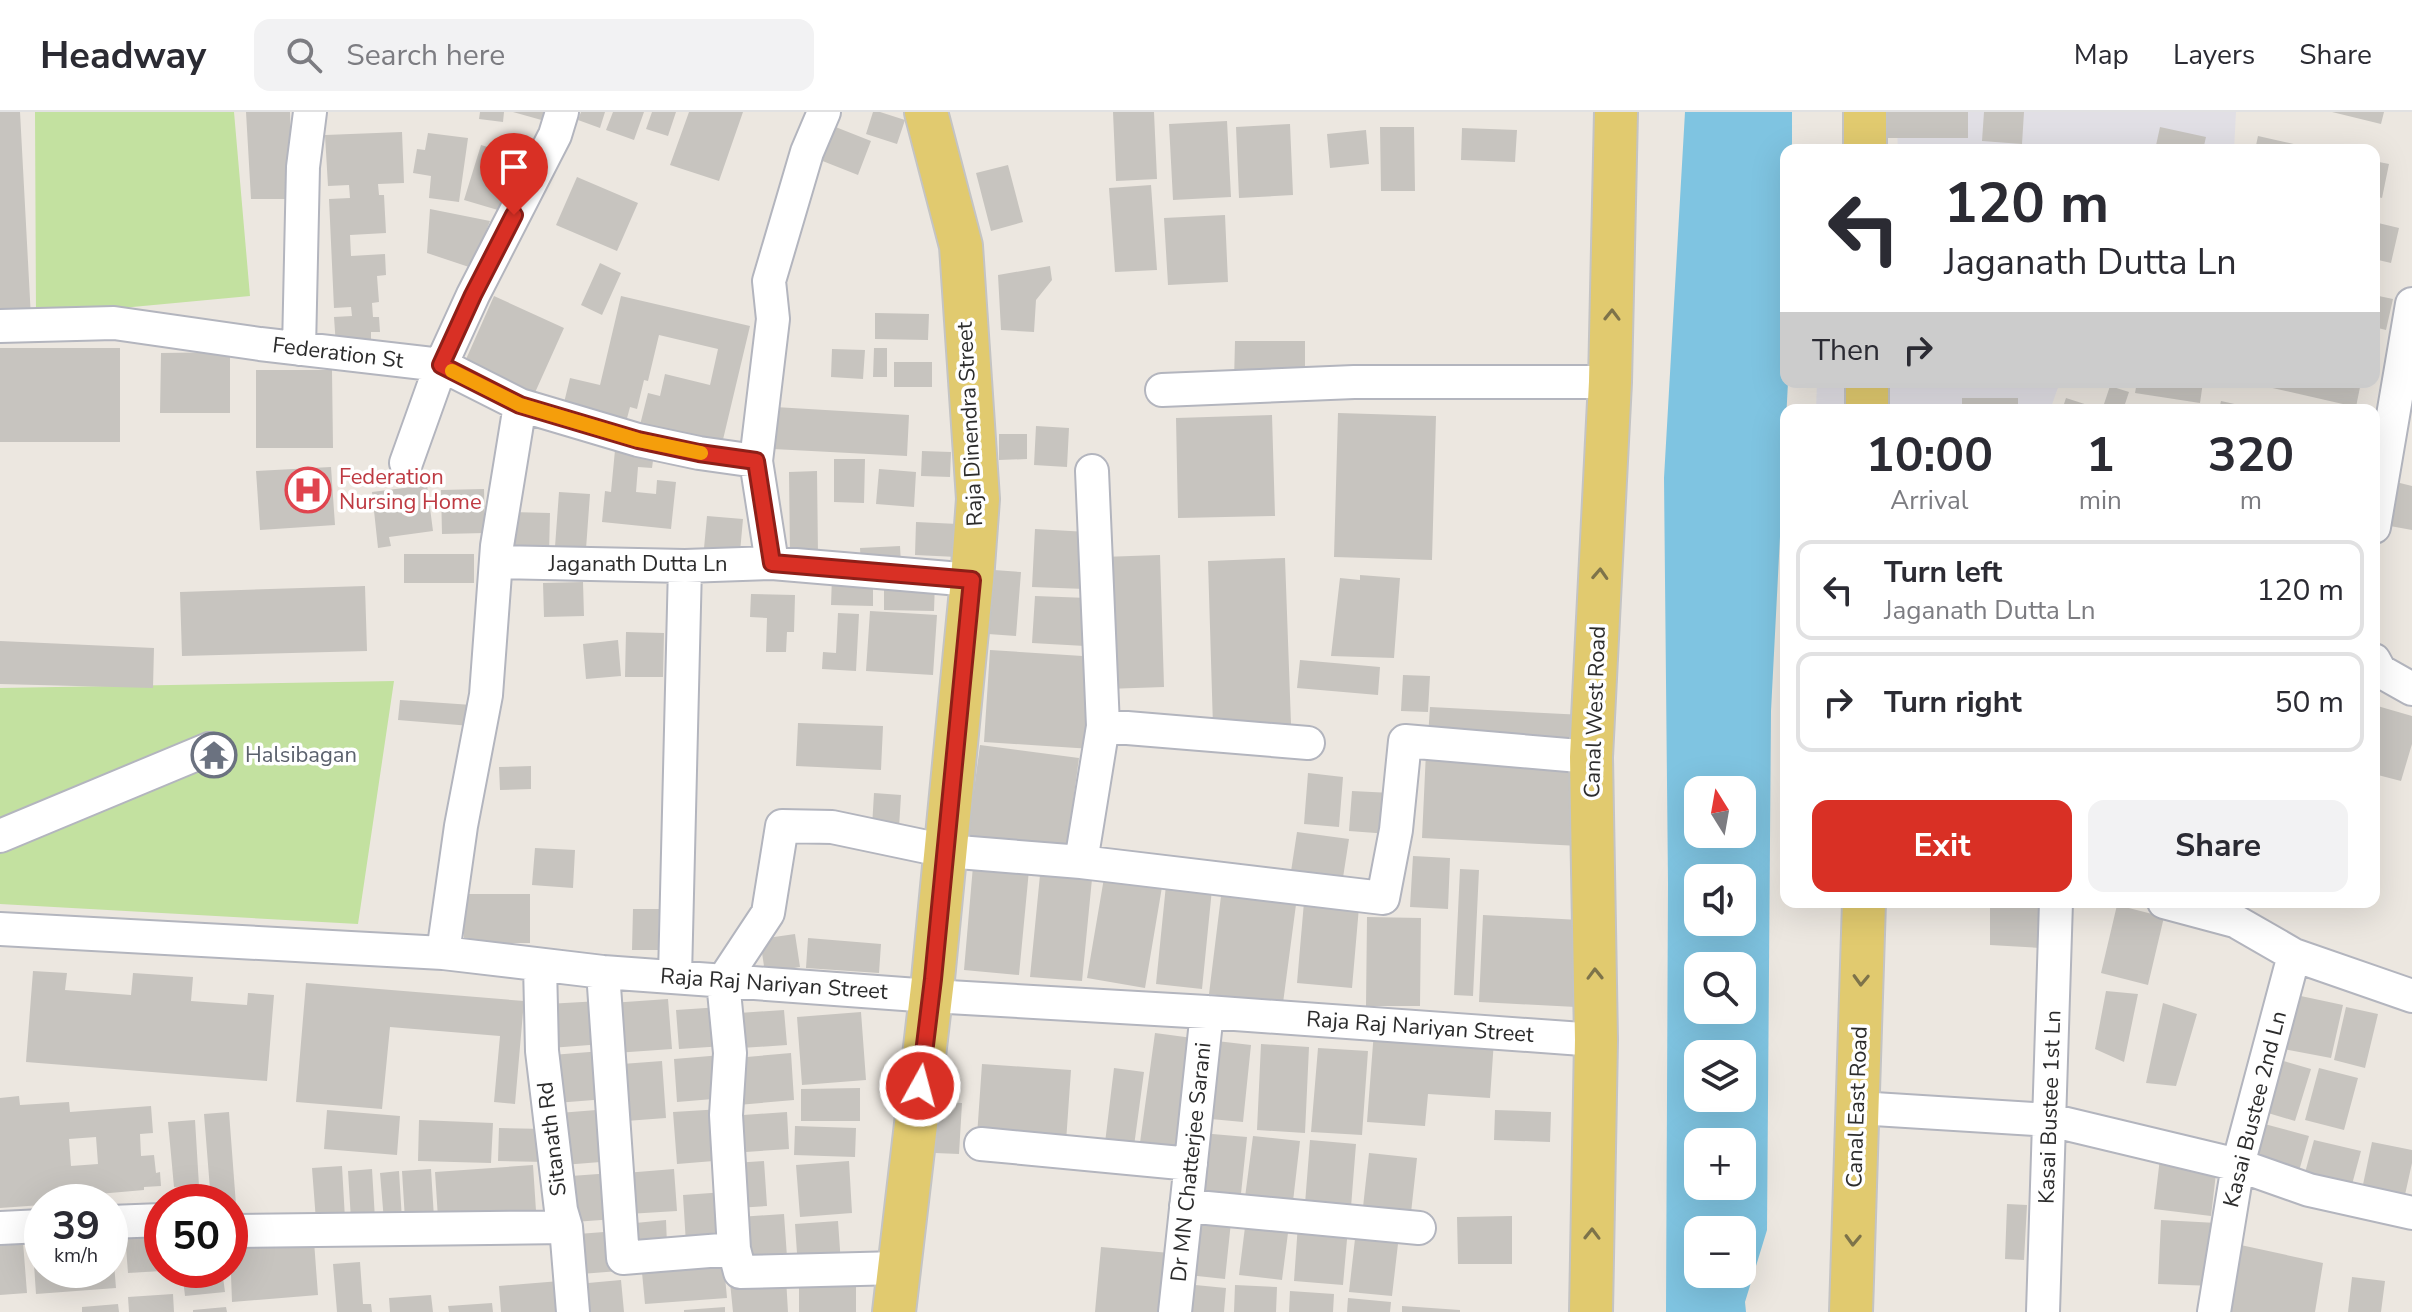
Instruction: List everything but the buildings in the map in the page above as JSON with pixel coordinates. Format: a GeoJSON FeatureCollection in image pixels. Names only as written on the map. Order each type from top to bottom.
{"type":"FeatureCollection","features":[{"type":"Feature","properties":{"kind":"main road","name":"Raja Dinendra Street"},"geometry":{"type":"LineString","coordinates":[[894,1312],[946,851],[978,499],[961,246],[926,112]]}},
{"type":"Feature","properties":{"kind":"main road","name":"Canal West Road"},"geometry":{"type":"LineString","coordinates":[[1591,1312],[1596,1040],[1591,757],[1610,382],[1616,112]]}},
{"type":"Feature","properties":{"kind":"main road"},"geometry":{"type":"LineString","coordinates":[[1865,112],[1865,144]]}},
{"type":"Feature","properties":{"kind":"main road","name":"Canal East Road"},"geometry":{"type":"LineString","coordinates":[[1851,1312],[1864,908]]}},
{"type":"Feature","properties":{"kind":"street"},"geometry":{"type":"LineString","coordinates":[[299,349],[303,167],[310,112]]}},
{"type":"Feature","properties":{"kind":"street"},"geometry":{"type":"LineString","coordinates":[[406,463],[441,365],[473,295],[555,135],[562,112]]}},
{"type":"Feature","properties":{"kind":"street"},"geometry":{"type":"LineString","coordinates":[[772,563],[756,461],[773,319],[769,281],[807,152],[824,112]]}},
{"type":"Feature","properties":{"kind":"street"},"geometry":{"type":"LineString","coordinates":[[2380,492],[2412,304]]}},
{"type":"Feature","properties":{"kind":"street","name":"Federation St"},"geometry":{"type":"LineString","coordinates":[[0,326],[114,323],[441,365],[520,405],[638,440],[756,461]]}},
{"type":"Feature","properties":{"kind":"street"},"geometry":{"type":"LineString","coordinates":[[1162,390],[1354,382],[1610,382]]}},
{"type":"Feature","properties":{"kind":"street"},"geometry":{"type":"LineString","coordinates":[[443,953],[461,826],[486,695],[496,562],[520,405]]}},
{"type":"Feature","properties":{"kind":"street"},"geometry":{"type":"LineString","coordinates":[[1081,862],[1103,726],[1092,471]]}},
{"type":"Feature","properties":{"kind":"street","name":"Jaganath Dutta Ln"},"geometry":{"type":"LineString","coordinates":[[496,562],[685,566],[772,563],[972,580]]}},
{"type":"Feature","properties":{"kind":"street"},"geometry":{"type":"LineString","coordinates":[[675,976],[685,566]]}},
{"type":"Feature","properties":{"kind":"street"},"geometry":{"type":"LineString","coordinates":[[2380,671],[2412,689]]}},
{"type":"Feature","properties":{"kind":"street"},"geometry":{"type":"LineString","coordinates":[[1103,726],[1308,743]]}},
{"type":"Feature","properties":{"kind":"street"},"geometry":{"type":"LineString","coordinates":[[899,1268],[740,1272],[734,1249],[726,1115],[730,1053],[723,981],[768,913],[782,826],[832,827],[946,851],[1081,862],[1383,898],[1396,830],[1405,741],[1591,757]]}},
{"type":"Feature","properties":{"kind":"street"},"geometry":{"type":"LineString","coordinates":[[0,836],[209,749]]}},
{"type":"Feature","properties":{"kind":"street","name":"Kasai Bustee 1st Ln"},"geometry":{"type":"LineString","coordinates":[[2043,1312],[2056,908]]}},
{"type":"Feature","properties":{"kind":"street"},"geometry":{"type":"LineString","coordinates":[[2186,908],[2235,921],[2294,955],[2412,996]]}},
{"type":"Feature","properties":{"kind":"street","name":"Raja Raj Nariyan Street"},"geometry":{"type":"LineString","coordinates":[[0,929],[443,953],[603,972],[1596,1040]]}},
{"type":"Feature","properties":{"kind":"street","name":"Kasai Bustee 2nd Ln"},"geometry":{"type":"LineString","coordinates":[[2214,1312],[2238,1165],[2294,955]]}},
{"type":"Feature","properties":{"kind":"street","name":"Sitanath Rd"},"geometry":{"type":"LineString","coordinates":[[540,965],[542,1051],[561,1210],[566,1227],[573,1312]]}},
{"type":"Feature","properties":{"kind":"street"},"geometry":{"type":"LineString","coordinates":[[603,972],[623,1258],[734,1249]]}},
{"type":"Feature","properties":{"kind":"street","name":"Dr MN Chatterjee Sarani"},"geometry":{"type":"LineString","coordinates":[[1175,1312],[1207,1012]]}},
{"type":"Feature","properties":{"kind":"street"},"geometry":{"type":"LineString","coordinates":[[1858,1108],[2050,1120],[2238,1165],[2309,1190],[2412,1213]]}},
{"type":"Feature","properties":{"kind":"street"},"geometry":{"type":"LineString","coordinates":[[981,1144],[1191,1164]]}},
{"type":"Feature","properties":{"kind":"street"},"geometry":{"type":"LineString","coordinates":[[1186,1206],[1419,1228]]}},
{"type":"Feature","properties":{"kind":"street"},"geometry":{"type":"LineString","coordinates":[[0,1228],[24,1227]]}},
{"type":"Feature","properties":{"kind":"street"},"geometry":{"type":"LineString","coordinates":[[248,1231],[566,1227]]}},
{"type":"Feature","properties":{"kind":"shaded area"},"geometry":{"type":"Polygon","coordinates":[[[1896,112],[2236,112],[2234,144],[1898,144],[1896,112]]]}},
{"type":"Feature","properties":{"kind":"shaded area"},"geometry":{"type":"Polygon","coordinates":[[[1817,388],[2058,388],[2052,404],[1816,404],[1817,388]]]}},
{"type":"Feature","properties":{"kind":"green space"},"geometry":{"type":"Polygon","coordinates":[[[35,112],[234,112],[250,296],[36,316],[35,112]]]}},
{"type":"Feature","properties":{"kind":"green space"},"geometry":{"type":"Polygon","coordinates":[[[394,681],[358,924],[0,904],[0,688],[394,681]]]}},
{"type":"Feature","properties":{"kind":"water"},"geometry":{"type":"Polygon","coordinates":[[[1685,112],[1792,112],[1792,144],[1780,144],[1780,388],[1788,388],[1787,404],[1780,404],[1780,537],[1771,711],[1767,1230],[1756,1266],[1756,1216],[1684,1216],[1684,1288],[1749,1288],[1746,1312],[1666,1312],[1668,884],[1664,478],[1685,112]]]}},
{"type":"Feature","properties":{"kind":"slow traffic"},"geometry":{"type":"LineString","coordinates":[[452,371],[520,405],[638,440],[701,453]]}},
{"type":"Feature","properties":{"kind":"place","name":"Federation Nursing Home"},"geometry":{"type":"Point","coordinates":[308,490]}},
{"type":"Feature","properties":{"kind":"place","name":"Halsibagan"},"geometry":{"type":"Point","coordinates":[214,755]}},
{"type":"Feature","properties":{"kind":"route"},"geometry":{"type":"LineString","coordinates":[[514,215],[441,365],[520,405],[638,440],[756,461],[772,563],[972,580],[920,1086]]}}]}
